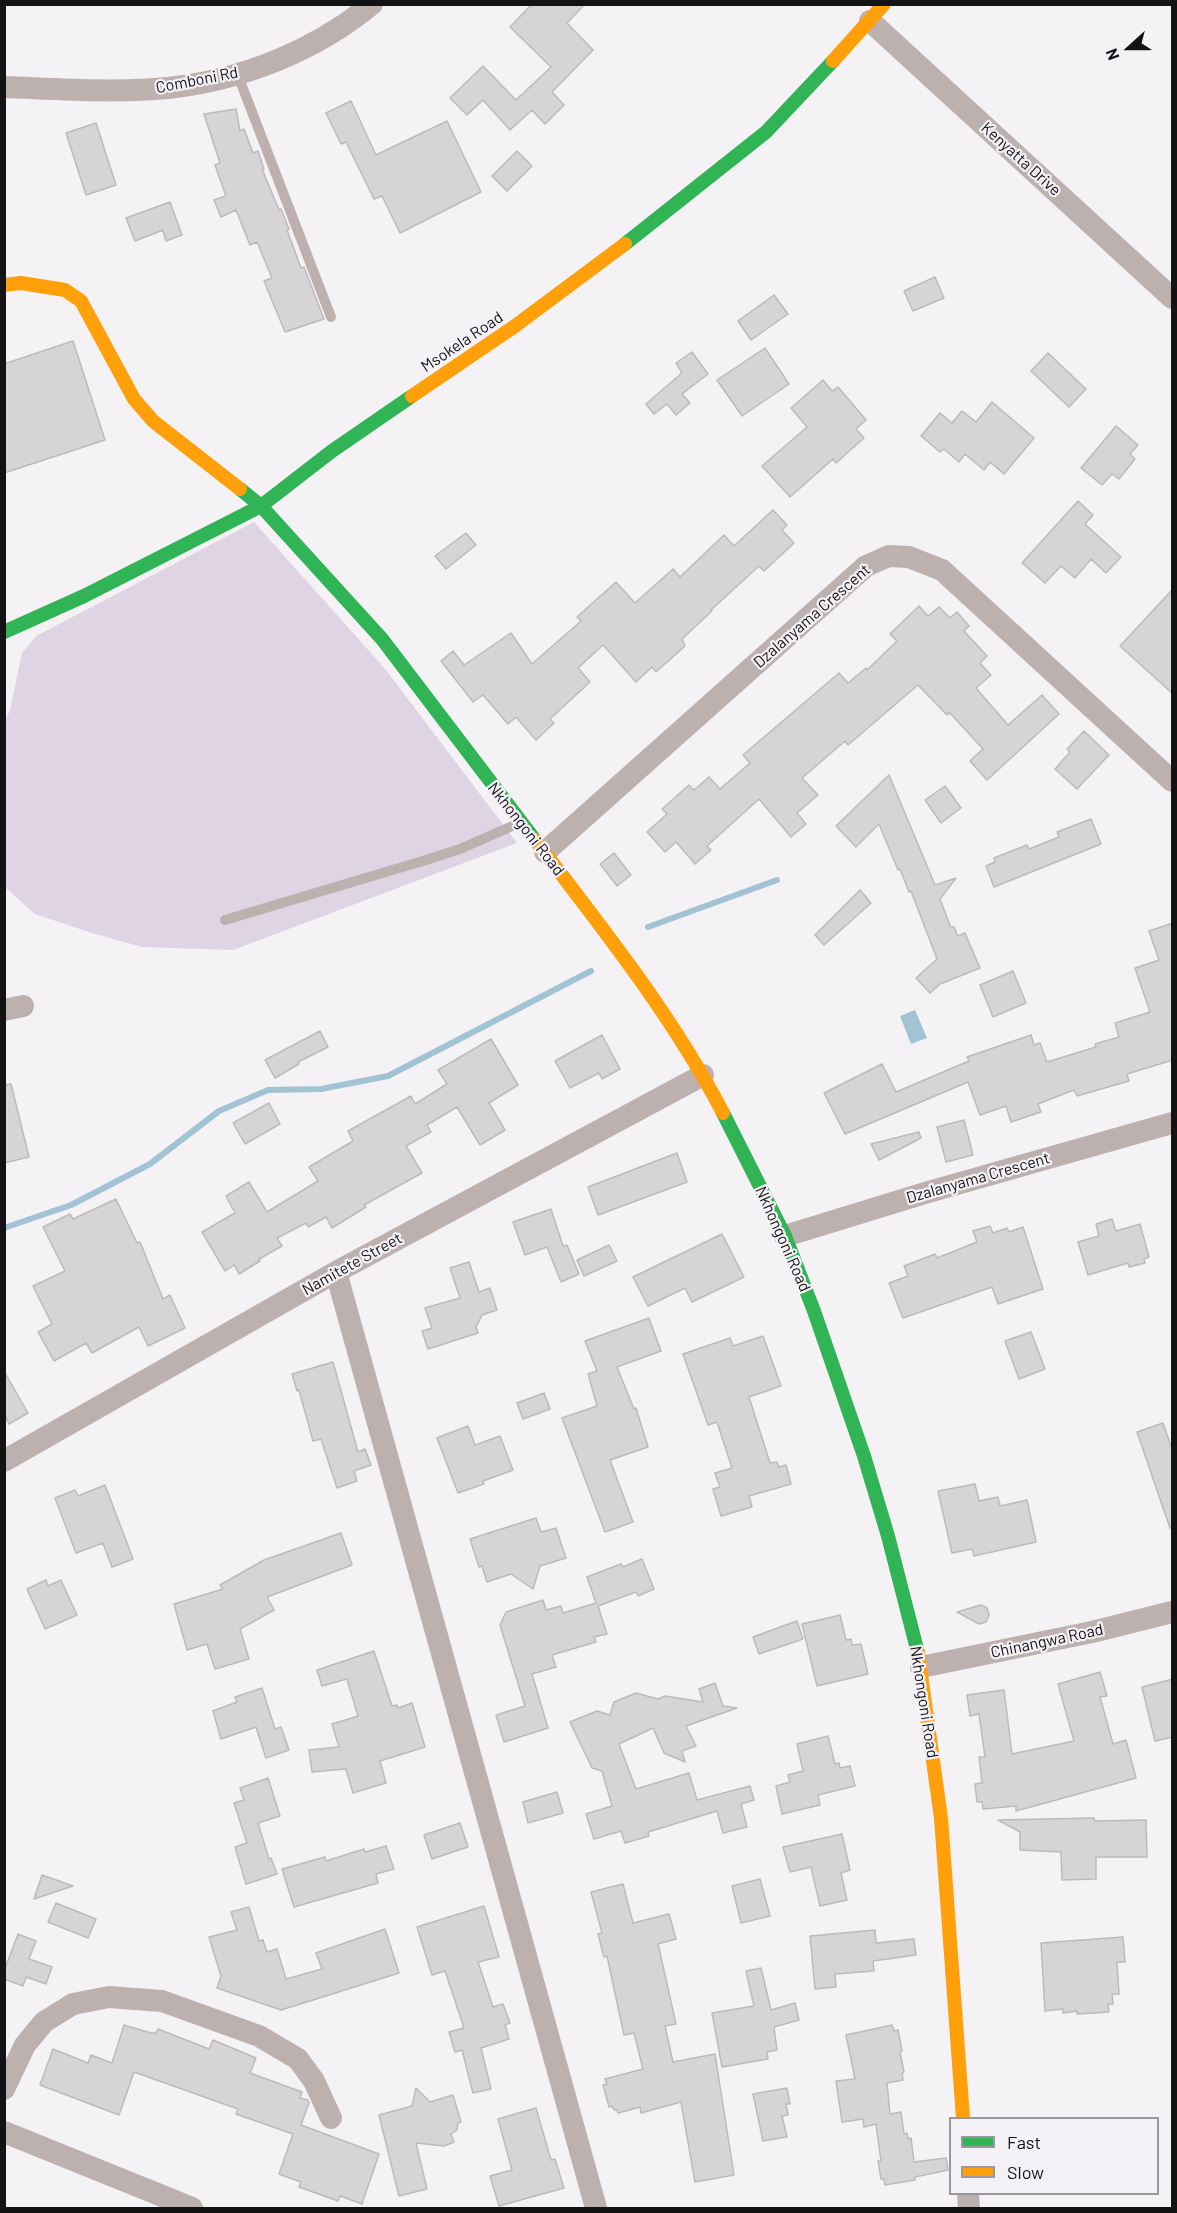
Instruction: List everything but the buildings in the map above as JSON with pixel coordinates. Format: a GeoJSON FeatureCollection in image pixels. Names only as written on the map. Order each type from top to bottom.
{"type":"FeatureCollection","features":[{"type":"Feature","properties":{"kind":"street","name":"Comboni Rd"},"geometry":{"type":"LineString","coordinates":[[4,87],[133,90],[171,87],[237,73],[283,59],[315,43],[351,22],[372,4]]}},
{"type":"Feature","properties":{"kind":"street","name":"Kenyatta Drive"},"geometry":{"type":"LineString","coordinates":[[877,13],[1173,298]]}},
{"type":"Feature","properties":{"kind":"street","name":"Msokela Road"},"geometry":{"type":"LineString","coordinates":[[4,632],[84,596],[261,506],[332,451],[515,326],[598,266],[766,132],[805,93],[877,13]]}},
{"type":"Feature","properties":{"kind":"street","name":"Nkhongoni Road"},"geometry":{"type":"LineString","coordinates":[[4,285],[21,283],[65,290],[81,301],[134,399],[153,422],[261,506],[382,639],[636,973],[703,1075],[785,1236],[818,1321],[864,1456],[888,1536],[921,1667],[942,1818],[963,2117]]}},
{"type":"Feature","properties":{"kind":"street","name":"Dzalanyama Crescent"},"geometry":{"type":"LineString","coordinates":[[545,852],[866,566],[889,556],[909,557],[942,570],[1173,781]]}},
{"type":"Feature","properties":{"kind":"street","name":"Namitete Street"},"geometry":{"type":"LineString","coordinates":[[4,1461],[336,1272],[703,1075]]}},
{"type":"Feature","properties":{"kind":"street","name":"Dzalanyama Crescent"},"geometry":{"type":"LineString","coordinates":[[785,1236],[936,1190],[1173,1123]]}},
{"type":"Feature","properties":{"kind":"street"},"geometry":{"type":"LineString","coordinates":[[336,1272],[596,2208]]}},
{"type":"Feature","properties":{"kind":"street","name":"Chinangwa Road"},"geometry":{"type":"LineString","coordinates":[[921,1667],[1092,1632],[1173,1612]]}},
{"type":"Feature","properties":{"kind":"street"},"geometry":{"type":"LineString","coordinates":[[4,2090],[25,2044],[44,2022],[74,2004],[109,1997],[162,2001],[259,2036],[298,2059],[314,2081],[331,2118]]}},
{"type":"Feature","properties":{"kind":"street"},"geometry":{"type":"LineString","coordinates":[[4,2132],[192,2208]]}},
{"type":"Feature","properties":{"kind":"lane"},"geometry":{"type":"LineString","coordinates":[[237,73],[331,317]]}},
{"type":"Feature","properties":{"kind":"lane"},"geometry":{"type":"LineString","coordinates":[[225,920],[460,849],[520,823]]}},
{"type":"Feature","properties":{"kind":"shaded area"},"geometry":{"type":"Polygon","coordinates":[[[254,522],[386,670],[517,843],[233,950],[142,947],[35,914],[4,884],[4,724],[10,710],[22,653],[36,636],[254,522]]]}},
{"type":"Feature","properties":{"kind":"water"},"geometry":{"type":"Polygon","coordinates":[[[915,1010],[927,1038],[911,1044],[900,1016],[915,1010]]]}},
{"type":"Feature","properties":{"kind":"waterway"},"geometry":{"type":"LineString","coordinates":[[648,927],[777,880]]}},
{"type":"Feature","properties":{"kind":"waterway"},"geometry":{"type":"LineString","coordinates":[[4,1228],[71,1205],[150,1164],[219,1111],[268,1090],[321,1089],[388,1076],[591,971]]}},
{"type":"Feature","properties":{"kind":"traffic: fast"},"geometry":{"type":"LineString","coordinates":[[625,244],[766,132],[833,61]]}},
{"type":"Feature","properties":{"kind":"traffic: fast"},"geometry":{"type":"LineString","coordinates":[[4,632],[84,596],[261,506],[332,451],[412,396]]}},
{"type":"Feature","properties":{"kind":"traffic: fast"},"geometry":{"type":"LineString","coordinates":[[240,489],[261,506],[382,639],[535,840]]}},
{"type":"Feature","properties":{"kind":"traffic: fast"},"geometry":{"type":"LineString","coordinates":[[723,1113],[785,1236],[814,1311],[864,1456],[888,1536],[918,1653]]}},
{"type":"Feature","properties":{"kind":"traffic: slow"},"geometry":{"type":"LineString","coordinates":[[833,61],[884,4]]}},
{"type":"Feature","properties":{"kind":"traffic: slow"},"geometry":{"type":"LineString","coordinates":[[412,396],[515,326],[625,244]]}},
{"type":"Feature","properties":{"kind":"traffic: slow"},"geometry":{"type":"LineString","coordinates":[[4,285],[21,283],[65,290],[81,301],[134,399],[153,421],[240,489]]}},
{"type":"Feature","properties":{"kind":"traffic: slow"},"geometry":{"type":"LineString","coordinates":[[535,840],[659,1007],[682,1041],[723,1113]]}},
{"type":"Feature","properties":{"kind":"traffic: slow"},"geometry":{"type":"LineString","coordinates":[[918,1653],[941,1818],[963,2117]]}}]}
